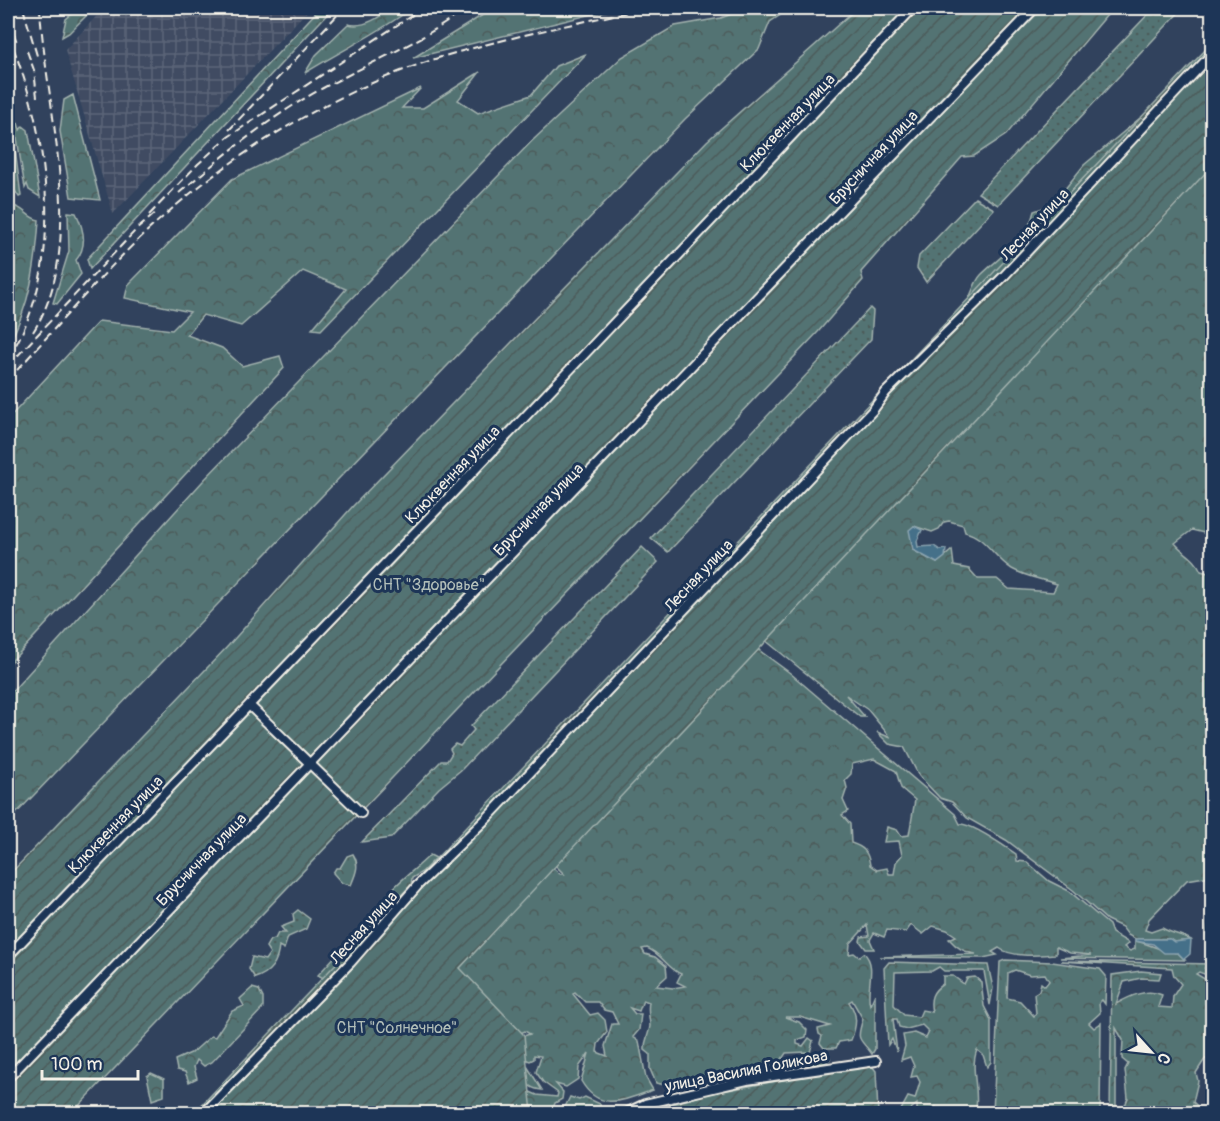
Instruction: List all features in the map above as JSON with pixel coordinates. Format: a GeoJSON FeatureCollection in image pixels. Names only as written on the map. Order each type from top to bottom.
{"type":"FeatureCollection","features":[{"type":"Feature","properties":{"kind":"street","name":"Клюквенная улица"},"geometry":{"type":"LineString","coordinates":[[8,956],[448,498],[913,8]]}},
{"type":"Feature","properties":{"kind":"street","name":"Брусничная улица"},"geometry":{"type":"LineString","coordinates":[[8,1078],[1035,8]]}},
{"type":"Feature","properties":{"kind":"street","name":"Лесная улица"},"geometry":{"type":"LineString","coordinates":[[203,1113],[350,963],[418,885],[488,817],[873,410],[886,392],[1004,276],[1212,54]]}},
{"type":"Feature","properties":{"kind":"street"},"geometry":{"type":"LineString","coordinates":[[249,705],[361,813]]}},
{"type":"Feature","properties":{"kind":"street","name":"улица Василия Голикова"},"geometry":{"type":"LineString","coordinates":[[624,1113],[645,1104],[747,1080],[876,1061]]}},
{"type":"Feature","properties":{"kind":"shaded area"},"geometry":{"type":"Polygon","coordinates":[[[104,8],[310,8],[113,214],[65,50],[104,8]]]}},
{"type":"Feature","properties":{"kind":"shaded area"},"geometry":{"type":"Polygon","coordinates":[[[8,152],[12,170],[11,266],[8,279],[8,152]]]}},
{"type":"Feature","properties":{"kind":"shaded area"},"geometry":{"type":"Polygon","coordinates":[[[914,526],[922,530],[917,541],[918,547],[934,546],[940,550],[946,549],[945,557],[937,563],[913,550],[909,530],[914,526]]]}},
{"type":"Feature","properties":{"kind":"shaded area"},"geometry":{"type":"Polygon","coordinates":[[[1135,939],[1170,939],[1174,942],[1191,940],[1190,954],[1184,959],[1178,953],[1164,953],[1153,944],[1135,941],[1135,939]]]}},
{"type":"Feature","properties":{"kind":"green space"},"geometry":{"type":"Polygon","coordinates":[[[79,8],[94,8],[62,37],[66,19],[79,8]]]}},
{"type":"Feature","properties":{"kind":"green space"},"geometry":{"type":"Polygon","coordinates":[[[320,8],[333,8],[90,269],[87,259],[320,8]]]}},
{"type":"Feature","properties":{"kind":"green space"},"geometry":{"type":"Polygon","coordinates":[[[390,8],[412,8],[386,26],[305,73],[316,55],[348,24],[360,25],[370,22],[390,8]]]}},
{"type":"Feature","properties":{"kind":"green space"},"geometry":{"type":"Polygon","coordinates":[[[494,8],[617,8],[413,58],[494,8]]]}},
{"type":"Feature","properties":{"kind":"green space"},"geometry":{"type":"Polygon","coordinates":[[[747,8],[791,8],[770,22],[759,49],[685,119],[8,822],[8,696],[203,481],[532,141],[622,57],[675,26],[721,18],[747,8]]]}},
{"type":"Feature","properties":{"kind":"green space","name":"СНТ \"Здоровье\""},"geometry":{"type":"Polygon","coordinates":[[[857,8],[1113,8],[1006,135],[974,156],[962,157],[861,272],[863,280],[818,332],[72,1113],[8,1113],[8,876],[228,646],[353,506],[707,141],[857,8]]]}},
{"type":"Feature","properties":{"kind":"green space"},"geometry":{"type":"Polygon","coordinates":[[[1154,8],[1183,8],[998,205],[978,193],[1154,8]]]}},
{"type":"Feature","properties":{"kind":"green space","name":"СНТ \"Солнечное\""},"geometry":{"type":"Polygon","coordinates":[[[1212,43],[1212,166],[460,968],[524,1035],[532,1113],[193,1114],[1212,43]]]}},
{"type":"Feature","properties":{"kind":"green space"},"geometry":{"type":"Polygon","coordinates":[[[586,54],[321,330],[312,329],[346,289],[303,271],[241,326],[203,315],[187,335],[222,348],[242,366],[280,356],[284,368],[8,665],[8,419],[99,321],[172,330],[190,312],[125,298],[128,285],[232,179],[421,88],[402,108],[423,108],[480,72],[458,100],[478,113],[531,95],[556,66],[586,54]]]}},
{"type":"Feature","properties":{"kind":"green space"},"geometry":{"type":"Polygon","coordinates":[[[73,95],[100,200],[71,197],[60,131],[64,100],[73,95]]]}},
{"type":"Feature","properties":{"kind":"green space"},"geometry":{"type":"Polygon","coordinates":[[[8,115],[11,118],[21,196],[19,197],[8,169],[8,115]]]}},
{"type":"Feature","properties":{"kind":"green space"},"geometry":{"type":"Polygon","coordinates":[[[1139,119],[1137,129],[964,309],[979,278],[1020,239],[1034,211],[1052,205],[1084,165],[1139,119]]]}},
{"type":"Feature","properties":{"kind":"green space"},"geometry":{"type":"Polygon","coordinates":[[[18,123],[20,130],[23,126],[28,130],[40,197],[29,190],[27,184],[25,188],[15,125],[18,123]]]}},
{"type":"Feature","properties":{"kind":"green space"},"geometry":{"type":"Polygon","coordinates":[[[1212,152],[1212,538],[1208,534],[1192,530],[1175,543],[1196,562],[1201,571],[1212,574],[1212,938],[1207,935],[1211,876],[1187,880],[1149,919],[1145,930],[1151,932],[1162,928],[1191,940],[1174,942],[1169,939],[1135,939],[1128,935],[1122,927],[1107,920],[1073,890],[1006,840],[967,818],[952,802],[940,798],[919,776],[904,747],[889,744],[877,732],[891,738],[868,710],[846,695],[865,717],[860,717],[765,640],[1212,152]],[[944,522],[939,529],[932,532],[914,526],[913,550],[937,563],[952,550],[954,566],[969,569],[978,579],[997,579],[1009,589],[1053,592],[1057,584],[1012,569],[979,538],[965,532],[963,525],[944,522]]]}},
{"type":"Feature","properties":{"kind":"green space"},"geometry":{"type":"Polygon","coordinates":[[[975,198],[994,209],[926,282],[917,268],[919,256],[975,198]]]}},
{"type":"Feature","properties":{"kind":"green space"},"geometry":{"type":"Polygon","coordinates":[[[12,206],[39,220],[31,285],[22,315],[8,345],[8,329],[15,320],[8,316],[12,206]]]}},
{"type":"Feature","properties":{"kind":"green space"},"geometry":{"type":"Polygon","coordinates":[[[68,212],[76,213],[83,231],[82,249],[76,260],[81,274],[57,304],[53,303],[69,251],[68,212]]]}},
{"type":"Feature","properties":{"kind":"green space"},"geometry":{"type":"Polygon","coordinates":[[[870,308],[873,311],[871,339],[668,552],[651,538],[870,308]]]}},
{"type":"Feature","properties":{"kind":"green space"},"geometry":{"type":"Polygon","coordinates":[[[642,547],[658,562],[462,769],[439,788],[391,838],[362,842],[441,761],[447,761],[452,753],[450,749],[455,744],[460,746],[474,730],[471,726],[642,547]]]}},
{"type":"Feature","properties":{"kind":"green space"},"geometry":{"type":"Polygon","coordinates":[[[756,648],[790,673],[955,814],[960,824],[972,827],[988,836],[1016,854],[1017,861],[1027,862],[1049,881],[1069,891],[1109,925],[1112,933],[1129,943],[1124,947],[1130,951],[1135,949],[1135,941],[1178,953],[1185,960],[1060,958],[1091,955],[1070,953],[1056,947],[1056,954],[1042,955],[1019,955],[999,948],[992,952],[997,955],[983,958],[880,957],[976,954],[964,951],[955,945],[949,939],[956,936],[947,930],[933,926],[923,934],[911,925],[906,932],[887,930],[884,937],[874,933],[870,940],[874,949],[866,949],[860,941],[861,937],[869,936],[867,925],[850,944],[849,954],[854,953],[859,957],[864,953],[870,964],[870,1005],[875,994],[875,1049],[872,1054],[860,1039],[859,1032],[863,1019],[852,1000],[849,1002],[855,1016],[853,1035],[851,1040],[839,1042],[836,1048],[824,1048],[820,1043],[822,1036],[818,1029],[830,1026],[800,1017],[785,1017],[799,1022],[807,1030],[806,1037],[797,1040],[797,1044],[803,1046],[809,1038],[813,1041],[809,1056],[812,1060],[825,1058],[829,1054],[830,1059],[824,1063],[811,1064],[806,1060],[806,1052],[786,1053],[782,1059],[787,1062],[792,1059],[803,1061],[799,1066],[780,1068],[777,1065],[740,1072],[726,1071],[717,1076],[681,1083],[670,1079],[671,1086],[656,1083],[650,1069],[650,1054],[645,1050],[650,1026],[649,1002],[643,1000],[639,1011],[630,1008],[635,1014],[641,1014],[639,1030],[633,1037],[639,1041],[646,1078],[653,1090],[623,1100],[605,1101],[596,1098],[581,1081],[589,1053],[579,1067],[578,1079],[566,1087],[556,1084],[563,1092],[562,1099],[555,1103],[552,1111],[565,1107],[570,1097],[579,1100],[585,1097],[600,1104],[601,1113],[461,1113],[521,1088],[537,1095],[557,1097],[558,1093],[543,1082],[536,1072],[541,1056],[534,1055],[534,1059],[530,1061],[522,1058],[542,1090],[528,1084],[524,1078],[521,1062],[520,1037],[530,1034],[525,1031],[515,1035],[359,1008],[547,863],[560,874],[564,874],[553,863],[756,648]],[[874,759],[852,764],[851,774],[845,780],[847,788],[843,800],[848,811],[842,815],[850,824],[851,843],[865,851],[870,865],[877,870],[887,868],[889,874],[894,874],[896,862],[902,855],[899,841],[884,842],[887,827],[897,830],[901,836],[909,835],[915,800],[901,788],[896,771],[874,759]],[[647,948],[642,949],[645,954],[655,957],[666,966],[667,976],[656,986],[673,988],[685,986],[677,982],[681,974],[652,951],[647,948]],[[575,992],[573,994],[590,1015],[598,1013],[605,1020],[607,1032],[598,1044],[597,1052],[607,1056],[605,1046],[612,1024],[618,1024],[612,1012],[604,1010],[598,1002],[585,1002],[575,992]]]}},
{"type":"Feature","properties":{"kind":"green space"},"geometry":{"type":"Polygon","coordinates":[[[353,854],[357,865],[351,885],[342,883],[333,873],[336,868],[340,868],[347,856],[353,854]]]}},
{"type":"Feature","properties":{"kind":"green space"},"geometry":{"type":"Polygon","coordinates":[[[430,855],[436,858],[412,878],[411,886],[395,901],[379,922],[360,936],[327,980],[318,975],[378,909],[395,886],[430,855]]]}},
{"type":"Feature","properties":{"kind":"green space"},"geometry":{"type":"Polygon","coordinates":[[[298,910],[310,919],[306,929],[288,937],[284,949],[279,946],[273,966],[255,978],[249,969],[252,957],[265,960],[270,953],[266,947],[270,940],[275,939],[278,933],[286,933],[281,927],[294,922],[293,914],[298,910]]]}},
{"type":"Feature","properties":{"kind":"green space"},"geometry":{"type":"Polygon","coordinates":[[[1005,960],[1052,962],[1100,969],[1106,976],[1105,1004],[1102,1000],[1099,1003],[1100,1013],[1089,1023],[1094,1028],[1101,1023],[1100,1113],[993,1113],[1000,962],[1005,960]],[[1015,970],[1008,973],[1007,998],[1020,1001],[1034,1016],[1036,1013],[1034,994],[1039,991],[1041,983],[1045,986],[1049,981],[1045,974],[1030,975],[1015,970]]]}},
{"type":"Feature","properties":{"kind":"green space"},"geometry":{"type":"Polygon","coordinates":[[[1061,961],[1212,964],[1212,967],[1204,968],[1212,971],[1212,977],[1199,972],[1196,974],[1208,981],[1209,985],[1205,988],[1211,1003],[1206,1007],[1210,1042],[1212,1042],[1212,1058],[1205,1059],[1196,1073],[1198,1081],[1193,1102],[1205,1113],[1122,1113],[1128,1098],[1125,1070],[1128,1064],[1122,1059],[1123,1040],[1116,1028],[1116,1113],[1110,1113],[1112,975],[1141,971],[1161,973],[1159,979],[1141,978],[1124,982],[1116,1004],[1133,996],[1150,992],[1162,995],[1158,1007],[1172,1008],[1173,996],[1181,984],[1174,976],[1172,968],[1061,961]]]}},
{"type":"Feature","properties":{"kind":"green space"},"geometry":{"type":"Polygon","coordinates":[[[889,962],[988,965],[993,988],[990,1005],[984,971],[944,971],[939,967],[932,971],[895,972],[894,1005],[904,1015],[919,1017],[922,1010],[932,1012],[932,996],[943,984],[943,976],[953,976],[964,984],[967,978],[975,977],[981,982],[984,1006],[991,1020],[991,1062],[987,1067],[983,1055],[977,1050],[974,1065],[977,1097],[975,1113],[939,1113],[936,1107],[925,1111],[917,1110],[917,1104],[907,1112],[901,1110],[908,1097],[915,1099],[920,1082],[917,1076],[911,1077],[914,1066],[910,1057],[901,1060],[905,1046],[903,1035],[914,1033],[926,1038],[929,1032],[922,1025],[907,1029],[899,1027],[897,1019],[893,1019],[897,1052],[892,1039],[888,1045],[884,968],[889,962]]]}},
{"type":"Feature","properties":{"kind":"green space"},"geometry":{"type":"Polygon","coordinates":[[[252,988],[259,990],[263,998],[263,1008],[212,1062],[204,1066],[197,1060],[194,1067],[197,1078],[189,1082],[185,1072],[177,1070],[175,1060],[193,1052],[211,1036],[215,1037],[232,1011],[244,1006],[240,999],[252,988]]]}},
{"type":"Feature","properties":{"kind":"green space"},"geometry":{"type":"Polygon","coordinates":[[[856,1066],[872,1066],[876,1071],[878,1113],[638,1114],[707,1094],[856,1066]]]}},
{"type":"Feature","properties":{"kind":"green space"},"geometry":{"type":"Polygon","coordinates":[[[151,1073],[164,1079],[164,1096],[152,1100],[147,1076],[151,1073]]]}},
{"type":"Feature","properties":{"kind":"railway"},"geometry":{"type":"LineString","coordinates":[[23,8],[38,59]]}},
{"type":"Feature","properties":{"kind":"railway"},"geometry":{"type":"LineString","coordinates":[[33,332],[50,297],[58,258],[61,217],[55,130],[40,8]]}},
{"type":"Feature","properties":{"kind":"railway"},"geometry":{"type":"LineString","coordinates":[[229,130],[344,8]]}},
{"type":"Feature","properties":{"kind":"railway"},"geometry":{"type":"LineString","coordinates":[[149,215],[198,164],[228,137],[423,8]]}},
{"type":"Feature","properties":{"kind":"railway"},"geometry":{"type":"LineString","coordinates":[[179,193],[231,150],[285,111],[323,88],[415,41],[467,8]]}},
{"type":"Feature","properties":{"kind":"railway"},"geometry":{"type":"LineString","coordinates":[[8,380],[104,275],[165,215],[228,165],[298,120],[372,83],[448,55],[523,35],[647,8]]}},
{"type":"Feature","properties":{"kind":"railway"},"geometry":{"type":"LineString","coordinates":[[8,20],[17,42]]}},
{"type":"Feature","properties":{"kind":"railway"},"geometry":{"type":"LineString","coordinates":[[8,35],[34,113],[42,156],[46,198],[45,241],[39,282],[27,322],[8,358]]}},
{"type":"Feature","properties":{"kind":"railway"},"geometry":{"type":"LineString","coordinates":[[27,51],[34,70],[37,97]]}},
{"type":"Feature","properties":{"kind":"railway"},"geometry":{"type":"LineString","coordinates":[[8,366],[135,231],[158,211]]}}]}
